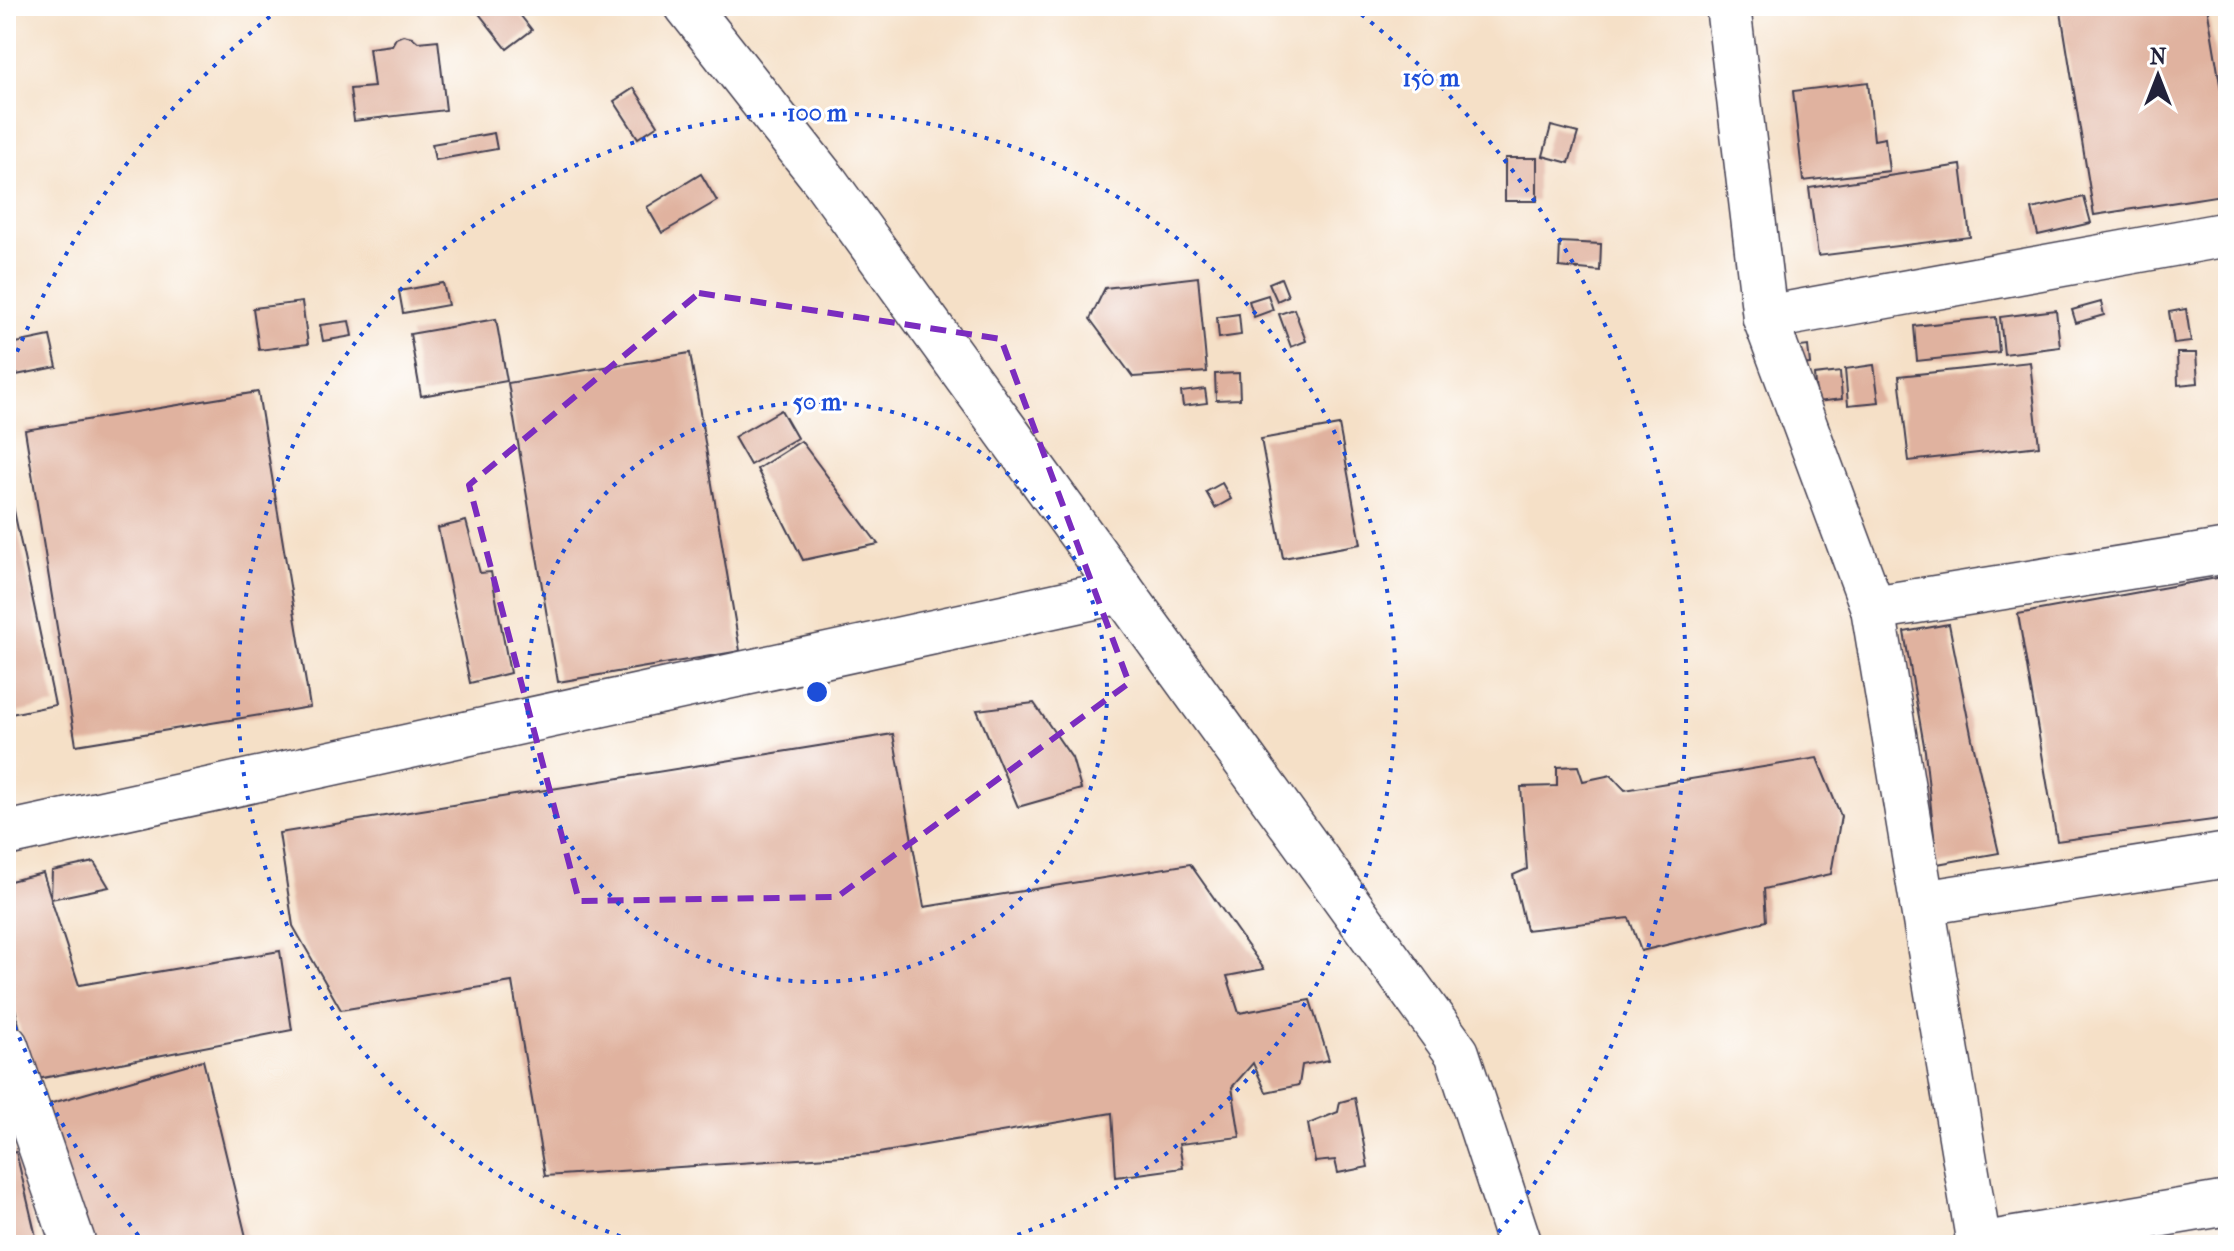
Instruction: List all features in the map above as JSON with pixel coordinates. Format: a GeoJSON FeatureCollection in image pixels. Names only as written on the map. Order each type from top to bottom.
{"type":"FeatureCollection","features":[{"type":"Feature","properties":{"kind":"street"},"geometry":{"type":"LineString","coordinates":[[687,6],[825,181],[1457,1053],[1520,1245]]}},
{"type":"Feature","properties":{"kind":"street"},"geometry":{"type":"LineString","coordinates":[[1728,6],[1765,318],[1873,608],[1979,1245],[2228,1203]]}},
{"type":"Feature","properties":{"kind":"street"},"geometry":{"type":"LineString","coordinates":[[1765,318],[2228,234]]}},
{"type":"Feature","properties":{"kind":"street"},"geometry":{"type":"LineString","coordinates":[[1873,608],[2228,551]]}},
{"type":"Feature","properties":{"kind":"street"},"geometry":{"type":"LineString","coordinates":[[6,834],[1122,591]]}},
{"type":"Feature","properties":{"kind":"street"},"geometry":{"type":"LineString","coordinates":[[1922,903],[2228,855]]}},
{"type":"Feature","properties":{"kind":"street"},"geometry":{"type":"LineString","coordinates":[[6,1046],[74,1245]]}},
{"type":"Feature","properties":{"kind":"highlighted area"},"geometry":{"type":"Polygon","coordinates":[[[699,293],[1001,339],[1129,683],[837,897],[579,901],[469,485],[699,293]]]}},
{"type":"Feature","properties":{"kind":"building"},"geometry":{"type":"Polygon","coordinates":[[[473,6],[513,6],[532,30],[507,49],[473,6]]]}},
{"type":"Feature","properties":{"kind":"building"},"geometry":{"type":"Polygon","coordinates":[[[2060,6],[2207,6],[2228,132],[2228,194],[2094,215],[2060,6]]]}},
{"type":"Feature","properties":{"kind":"building"},"geometry":{"type":"Polygon","coordinates":[[[403,35],[418,42],[438,40],[446,110],[354,121],[350,89],[374,87],[369,48],[392,45],[396,38],[403,35]]]}},
{"type":"Feature","properties":{"kind":"building"},"geometry":{"type":"Polygon","coordinates":[[[1868,82],[1874,140],[1885,138],[1889,171],[1803,181],[1793,91],[1868,82]]]}},
{"type":"Feature","properties":{"kind":"building"},"geometry":{"type":"Polygon","coordinates":[[[634,88],[658,125],[638,138],[614,101],[634,88]]]}},
{"type":"Feature","properties":{"kind":"building"},"geometry":{"type":"Polygon","coordinates":[[[1551,126],[1578,133],[1569,163],[1543,156],[1551,126]]]}},
{"type":"Feature","properties":{"kind":"building"},"geometry":{"type":"Polygon","coordinates":[[[494,133],[497,149],[435,160],[432,144],[494,133]]]}},
{"type":"Feature","properties":{"kind":"building"},"geometry":{"type":"Polygon","coordinates":[[[1505,158],[1537,158],[1537,201],[1505,201],[1505,158]]]}},
{"type":"Feature","properties":{"kind":"building"},"geometry":{"type":"Polygon","coordinates":[[[1961,165],[1970,237],[1818,256],[1809,188],[1961,165]]]}},
{"type":"Feature","properties":{"kind":"building"},"geometry":{"type":"Polygon","coordinates":[[[701,174],[717,201],[662,233],[647,207],[701,174]]]}},
{"type":"Feature","properties":{"kind":"building"},"geometry":{"type":"Polygon","coordinates":[[[2084,197],[2091,223],[2038,235],[2032,209],[2084,197]]]}},
{"type":"Feature","properties":{"kind":"building"},"geometry":{"type":"Polygon","coordinates":[[[1560,242],[1601,244],[1600,271],[1559,267],[1560,242]]]}},
{"type":"Feature","properties":{"kind":"building"},"geometry":{"type":"Polygon","coordinates":[[[1198,277],[1207,372],[1133,377],[1090,319],[1105,288],[1198,277]]]}},
{"type":"Feature","properties":{"kind":"building"},"geometry":{"type":"Polygon","coordinates":[[[1281,278],[1288,296],[1277,301],[1269,283],[1281,278]]]}},
{"type":"Feature","properties":{"kind":"building"},"geometry":{"type":"Polygon","coordinates":[[[443,283],[448,305],[403,313],[399,291],[443,283]]]}},
{"type":"Feature","properties":{"kind":"building"},"geometry":{"type":"Polygon","coordinates":[[[1268,295],[1273,310],[1254,317],[1249,301],[1268,295]]]}},
{"type":"Feature","properties":{"kind":"building"},"geometry":{"type":"Polygon","coordinates":[[[302,302],[308,344],[259,350],[253,308],[302,302]]]}},
{"type":"Feature","properties":{"kind":"building"},"geometry":{"type":"Polygon","coordinates":[[[2101,302],[2104,315],[2076,323],[2072,310],[2101,302]]]}},
{"type":"Feature","properties":{"kind":"building"},"geometry":{"type":"Polygon","coordinates":[[[1294,309],[1306,341],[1291,347],[1279,314],[1294,309]]]}},
{"type":"Feature","properties":{"kind":"building"},"geometry":{"type":"Polygon","coordinates":[[[2186,309],[2191,342],[2174,344],[2169,312],[2186,309]]]}},
{"type":"Feature","properties":{"kind":"building"},"geometry":{"type":"Polygon","coordinates":[[[2056,310],[2060,347],[2004,354],[2000,317],[2056,310]]]}},
{"type":"Feature","properties":{"kind":"building"},"geometry":{"type":"Polygon","coordinates":[[[1239,314],[1241,335],[1219,338],[1217,317],[1239,314]]]}},
{"type":"Feature","properties":{"kind":"building"},"geometry":{"type":"Polygon","coordinates":[[[1996,317],[1999,352],[1917,361],[1914,326],[1996,317]]]}},
{"type":"Feature","properties":{"kind":"building"},"geometry":{"type":"Polygon","coordinates":[[[496,319],[507,381],[421,396],[410,334],[496,319]]]}},
{"type":"Feature","properties":{"kind":"building"},"geometry":{"type":"Polygon","coordinates":[[[349,321],[352,336],[323,341],[320,325],[349,321]]]}},
{"type":"Feature","properties":{"kind":"building"},"geometry":{"type":"Polygon","coordinates":[[[50,336],[57,367],[6,377],[6,345],[50,336]]]}},
{"type":"Feature","properties":{"kind":"building"},"geometry":{"type":"Polygon","coordinates":[[[1808,346],[1810,364],[1794,365],[1792,348],[1808,346]]]}},
{"type":"Feature","properties":{"kind":"building"},"geometry":{"type":"Polygon","coordinates":[[[690,353],[740,651],[558,682],[508,383],[690,353]]]}},
{"type":"Feature","properties":{"kind":"building"},"geometry":{"type":"Polygon","coordinates":[[[2177,353],[2196,353],[2198,383],[2178,385],[2177,353]]]}},
{"type":"Feature","properties":{"kind":"building"},"geometry":{"type":"Polygon","coordinates":[[[2030,362],[2039,446],[1909,461],[1899,376],[2030,362]]]}},
{"type":"Feature","properties":{"kind":"building"},"geometry":{"type":"Polygon","coordinates":[[[1874,365],[1879,402],[1848,405],[1845,369],[1874,365]]]}},
{"type":"Feature","properties":{"kind":"building"},"geometry":{"type":"Polygon","coordinates":[[[1840,372],[1842,399],[1817,402],[1814,375],[1840,372]]]}},
{"type":"Feature","properties":{"kind":"building"},"geometry":{"type":"Polygon","coordinates":[[[1239,373],[1240,399],[1216,400],[1215,374],[1239,373]]]}},
{"type":"Feature","properties":{"kind":"building"},"geometry":{"type":"Polygon","coordinates":[[[1205,389],[1207,403],[1183,406],[1181,392],[1205,389]]]}},
{"type":"Feature","properties":{"kind":"building"},"geometry":{"type":"Polygon","coordinates":[[[258,392],[310,707],[76,745],[25,430],[258,392]]]}},
{"type":"Feature","properties":{"kind":"building"},"geometry":{"type":"Polygon","coordinates":[[[781,410],[797,438],[750,465],[734,437],[781,410]]]}},
{"type":"Feature","properties":{"kind":"building"},"geometry":{"type":"Polygon","coordinates":[[[1339,425],[1361,544],[1283,558],[1261,439],[1339,425]]]}},
{"type":"Feature","properties":{"kind":"building"},"geometry":{"type":"Polygon","coordinates":[[[801,441],[878,544],[803,560],[757,469],[801,441]]]}},
{"type":"Feature","properties":{"kind":"building"},"geometry":{"type":"Polygon","coordinates":[[[1222,483],[1231,499],[1215,508],[1206,492],[1222,483]]]}},
{"type":"Feature","properties":{"kind":"building"},"geometry":{"type":"Polygon","coordinates":[[[13,506],[55,705],[6,715],[6,507],[13,506]]]}},
{"type":"Feature","properties":{"kind":"building"},"geometry":{"type":"Polygon","coordinates":[[[466,521],[480,573],[491,572],[510,673],[470,683],[438,528],[466,521]]]}},
{"type":"Feature","properties":{"kind":"building"},"geometry":{"type":"Polygon","coordinates":[[[2228,576],[2228,818],[2057,841],[2018,614],[2228,576]]]}},
{"type":"Feature","properties":{"kind":"building"},"geometry":{"type":"Polygon","coordinates":[[[1949,624],[1999,853],[1937,864],[1925,751],[1904,632],[1949,624]]]}},
{"type":"Feature","properties":{"kind":"building"},"geometry":{"type":"Polygon","coordinates":[[[1034,703],[1072,758],[1081,789],[1018,807],[977,710],[1034,703]]]}},
{"type":"Feature","properties":{"kind":"building"},"geometry":{"type":"Polygon","coordinates":[[[893,734],[924,907],[1190,864],[1264,969],[1227,976],[1239,1013],[1310,1000],[1329,1060],[1302,1065],[1299,1085],[1266,1092],[1253,1063],[1232,1087],[1240,1137],[1179,1144],[1183,1168],[1116,1177],[1112,1113],[873,1154],[545,1176],[512,982],[341,1010],[293,926],[279,833],[893,734]]]}},
{"type":"Feature","properties":{"kind":"building"},"geometry":{"type":"Polygon","coordinates":[[[1817,758],[1841,816],[1831,874],[1764,889],[1766,921],[1641,951],[1629,918],[1526,930],[1513,875],[1527,869],[1521,787],[1557,786],[1557,767],[1578,766],[1583,781],[1611,775],[1625,790],[1817,758]]]}},
{"type":"Feature","properties":{"kind":"building"},"geometry":{"type":"Polygon","coordinates":[[[94,862],[109,887],[51,899],[79,985],[280,951],[292,1030],[32,1080],[6,970],[6,882],[43,873],[51,898],[52,871],[94,862]]]}},
{"type":"Feature","properties":{"kind":"building"},"geometry":{"type":"Polygon","coordinates":[[[203,1060],[247,1241],[233,1245],[78,1245],[45,1105],[203,1060]]]}},
{"type":"Feature","properties":{"kind":"building"},"geometry":{"type":"Polygon","coordinates":[[[1355,1098],[1368,1167],[1338,1173],[1335,1160],[1315,1162],[1308,1124],[1338,1112],[1340,1102],[1355,1098]]]}},
{"type":"Feature","properties":{"kind":"building"},"geometry":{"type":"Polygon","coordinates":[[[16,1152],[38,1245],[6,1245],[6,1154],[16,1152]]]}}]}
